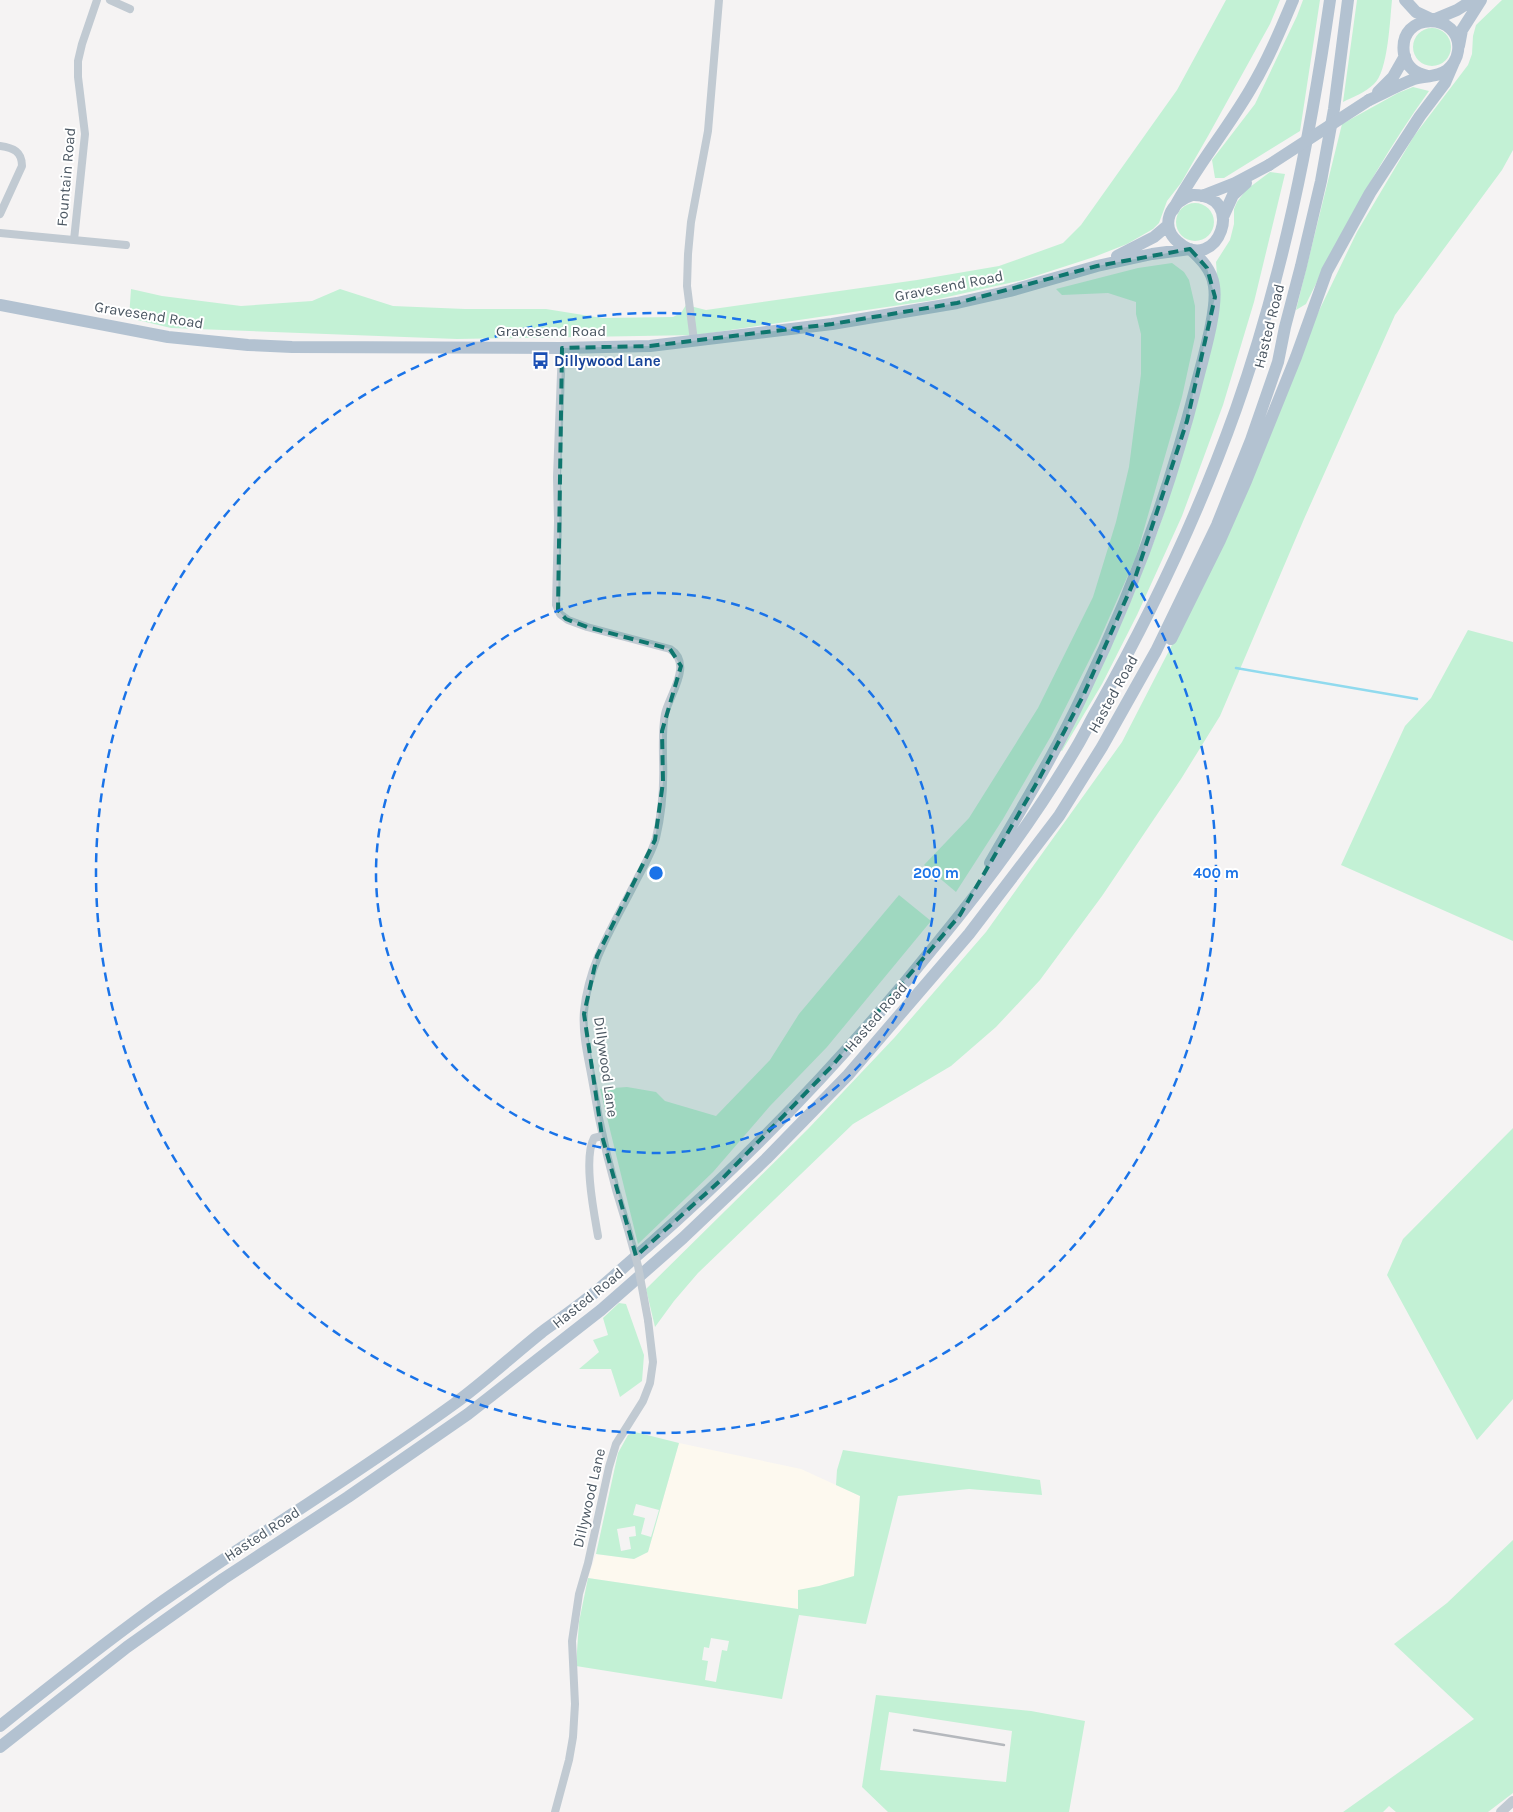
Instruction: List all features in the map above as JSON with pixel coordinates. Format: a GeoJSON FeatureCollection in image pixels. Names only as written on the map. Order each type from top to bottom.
{"type":"FeatureCollection","features":[{"type":"Feature","properties":{"kind":"main road"},"geometry":{"type":"LineString","coordinates":[[960,915],[1039,779],[1083,696],[1134,581],[1163,501],[1196,387],[1215,297],[1214,282],[1208,268],[1190,249],[1181,245],[1174,238],[1167,226],[1186,185],[1215,145],[1250,90],[1276,40],[1293,0]]}},
{"type":"Feature","properties":{"kind":"main road","name":"Hasted Road"},"geometry":{"type":"LineString","coordinates":[[0,1726],[153,1608],[458,1401],[590,1297],[707,1193],[778,1123],[897,993],[960,915],[1034,813],[1078,746],[1147,617],[1205,492],[1251,365],[1281,261],[1309,129],[1330,0]]}},
{"type":"Feature","properties":{"kind":"main road","name":"Hasted Road"},"geometry":{"type":"LineString","coordinates":[[0,1747],[94,1672],[174,1613],[468,1414],[601,1310],[668,1251],[766,1159],[848,1075],[969,934],[1059,816],[1126,706],[1156,651],[1217,524],[1251,440],[1278,362],[1316,206],[1334,109],[1348,0]]}},
{"type":"Feature","properties":{"kind":"main road"},"geometry":{"type":"LineString","coordinates":[[1405,0],[1418,12],[1448,27],[1458,40],[1458,48]]}},
{"type":"Feature","properties":{"kind":"main road"},"geometry":{"type":"LineString","coordinates":[[1428,76],[1417,73],[1409,66],[1403,44],[1407,34],[1420,22],[1433,20],[1457,10],[1472,0]]}},
{"type":"Feature","properties":{"kind":"main road"},"geometry":{"type":"LineString","coordinates":[[1059,816],[1113,744],[1180,621],[1220,540],[1246,481],[1296,358],[1327,271],[1370,193],[1415,123],[1445,83],[1454,62],[1462,30],[1482,0]]}},
{"type":"Feature","properties":{"kind":"main road"},"geometry":{"type":"LineString","coordinates":[[1369,100],[1391,80],[1405,56]]}},
{"type":"Feature","properties":{"kind":"main road"},"geometry":{"type":"LineString","coordinates":[[1190,249],[1205,248],[1214,243],[1222,230],[1223,217],[1236,190],[1269,165],[1369,100],[1416,79],[1447,71],[1454,62]]}},
{"type":"Feature","properties":{"kind":"main road"},"geometry":{"type":"LineString","coordinates":[[1202,196],[1236,183],[1269,165]]}},
{"type":"Feature","properties":{"kind":"main road"},"geometry":{"type":"LineString","coordinates":[[1173,210],[1177,204],[1186,198],[1193,195],[1202,196],[1215,202],[1223,217]]}},
{"type":"Feature","properties":{"kind":"main road","name":"Gravesend Road"},"geometry":{"type":"LineString","coordinates":[[1097,266],[1142,245],[1167,226]]}},
{"type":"Feature","properties":{"kind":"main road","name":"Gravesend Road"},"geometry":{"type":"LineString","coordinates":[[0,305],[168,337],[248,345],[292,347],[562,348],[650,346],[832,324],[957,303],[1010,292],[1097,266],[1152,254],[1190,249]]}},
{"type":"Feature","properties":{"kind":"street","name":"Fountain Road"},"geometry":{"type":"LineString","coordinates":[[74,240],[85,134],[78,77],[78,61],[97,0]]}},
{"type":"Feature","properties":{"kind":"street"},"geometry":{"type":"LineString","coordinates":[[110,0],[130,9]]}},
{"type":"Feature","properties":{"kind":"street"},"geometry":{"type":"LineString","coordinates":[[694,341],[687,286],[688,254],[691,222],[708,131],[719,0]]}},
{"type":"Feature","properties":{"kind":"street"},"geometry":{"type":"LineString","coordinates":[[0,146],[14,149],[22,158],[22,166],[0,214]]}},
{"type":"Feature","properties":{"kind":"street"},"geometry":{"type":"LineString","coordinates":[[0,233],[126,245]]}},
{"type":"Feature","properties":{"kind":"street","name":"Dillywood Lane"},"geometry":{"type":"LineString","coordinates":[[555,1812],[573,1737],[575,1704],[572,1641],[579,1594],[588,1564],[609,1467],[616,1444],[643,1401],[650,1384],[653,1362],[648,1320],[638,1266],[613,1182],[602,1136],[586,1047],[584,1014],[587,984],[597,956],[643,868],[655,840],[663,782],[662,731],[667,705],[681,666],[676,654],[670,650],[587,627],[566,619],[558,610],[557,477],[562,348]]}},
{"type":"Feature","properties":{"kind":"street"},"geometry":{"type":"LineString","coordinates":[[598,1236],[590,1180],[590,1145],[594,1138],[602,1136]]}},
{"type":"Feature","properties":{"kind":"street"},"geometry":{"type":"LineString","coordinates":[[1501,1812],[1513,1801]]}},
{"type":"Feature","properties":{"kind":"highlighted area"},"geometry":{"type":"Polygon","coordinates":[[[1190,249],[1207,268],[1215,297],[1187,421],[1134,581],[1083,696],[1039,779],[960,915],[832,1066],[721,1180],[636,1256],[602,1136],[584,1014],[597,956],[655,840],[663,782],[662,731],[681,666],[670,649],[587,627],[566,619],[558,610],[562,348],[650,346],[832,324],[957,303],[1097,266],[1190,249]]]}},
{"type":"Feature","properties":{"kind":"shaded area"},"geometry":{"type":"Polygon","coordinates":[[[679,1443],[801,1469],[860,1496],[854,1576],[798,1609],[588,1578],[596,1554],[634,1559],[648,1552],[679,1443]]]}},
{"type":"Feature","properties":{"kind":"green space"},"geometry":{"type":"Polygon","coordinates":[[[1226,0],[1280,0],[1270,24],[1208,136],[1181,183],[1167,201],[1159,223],[1153,229],[1127,244],[1023,280],[934,300],[697,335],[457,339],[171,328],[129,318],[131,289],[162,296],[241,306],[312,301],[340,289],[393,306],[465,309],[546,309],[602,318],[673,317],[681,313],[686,305],[706,310],[917,280],[999,266],[1063,243],[1081,225],[1177,90],[1226,0]]]}},
{"type":"Feature","properties":{"kind":"green space"},"geometry":{"type":"Polygon","coordinates":[[[1303,0],[1320,0],[1300,131],[1224,178],[1215,178],[1212,160],[1255,104],[1303,0]]]}},
{"type":"Feature","properties":{"kind":"green space"},"geometry":{"type":"Polygon","coordinates":[[[1357,0],[1392,0],[1388,45],[1379,78],[1371,87],[1343,102],[1357,0]]]}},
{"type":"Feature","properties":{"kind":"green space"},"geometry":{"type":"Polygon","coordinates":[[[1502,0],[1513,0],[1513,150],[1502,170],[1395,315],[1304,519],[1220,716],[1181,779],[1102,896],[1040,980],[996,1027],[951,1066],[853,1124],[698,1273],[655,1327],[646,1289],[808,1129],[895,1037],[986,932],[1122,742],[1175,639],[1315,319],[1357,232],[1414,136],[1468,65],[1472,54],[1476,25],[1502,0]]]}},
{"type":"Feature","properties":{"kind":"green space"},"geometry":{"type":"Polygon","coordinates":[[[1432,28],[1445,34],[1451,47],[1445,60],[1432,66],[1419,60],[1413,47],[1419,34],[1432,28]]]}},
{"type":"Feature","properties":{"kind":"green space"},"geometry":{"type":"Polygon","coordinates":[[[1413,87],[1429,91],[1378,169],[1306,304],[1296,310],[1342,124],[1398,93],[1413,87]]]}},
{"type":"Feature","properties":{"kind":"green space"},"geometry":{"type":"Polygon","coordinates":[[[1270,172],[1285,174],[1254,302],[1223,405],[1182,516],[1137,615],[1102,684],[1062,751],[1059,749],[1128,608],[1159,528],[1191,427],[1218,289],[1216,262],[1230,240],[1234,224],[1234,209],[1246,190],[1270,172]]]}},
{"type":"Feature","properties":{"kind":"green space"},"geometry":{"type":"Polygon","coordinates":[[[1195,203],[1208,209],[1214,222],[1208,235],[1195,241],[1182,235],[1176,222],[1182,209],[1195,203]]]}},
{"type":"Feature","properties":{"kind":"green space"},"geometry":{"type":"Polygon","coordinates":[[[1172,263],[1184,272],[1189,280],[1195,306],[1195,337],[1182,397],[1136,557],[1098,643],[1051,736],[1003,819],[956,892],[924,865],[969,818],[1038,708],[1093,597],[1116,522],[1129,467],[1141,374],[1141,334],[1136,314],[1136,302],[1108,293],[1062,295],[1056,289],[1138,268],[1172,263]]]}},
{"type":"Feature","properties":{"kind":"green space"},"geometry":{"type":"Polygon","coordinates":[[[1468,630],[1513,642],[1513,941],[1341,865],[1405,726],[1431,698],[1468,630]]]}},
{"type":"Feature","properties":{"kind":"green space"},"geometry":{"type":"Polygon","coordinates":[[[899,895],[931,921],[827,1047],[770,1106],[713,1172],[638,1244],[600,1089],[627,1087],[656,1092],[665,1101],[716,1116],[770,1060],[799,1014],[899,895]]]}},
{"type":"Feature","properties":{"kind":"green space"},"geometry":{"type":"Polygon","coordinates":[[[1513,1128],[1513,1399],[1477,1440],[1387,1275],[1403,1239],[1513,1128]]]}},
{"type":"Feature","properties":{"kind":"green space"},"geometry":{"type":"Polygon","coordinates":[[[619,1303],[626,1304],[644,1355],[642,1381],[620,1397],[611,1369],[579,1369],[599,1352],[593,1340],[608,1335],[603,1318],[619,1303]]]}},
{"type":"Feature","properties":{"kind":"green space"},"geometry":{"type":"Polygon","coordinates":[[[635,1432],[679,1443],[648,1552],[634,1559],[596,1554],[618,1453],[628,1435],[635,1432]],[[636,1504],[633,1515],[645,1518],[641,1534],[651,1537],[659,1510],[636,1504]],[[635,1526],[617,1529],[621,1551],[631,1549],[629,1537],[636,1536],[635,1526]]]}},
{"type":"Feature","properties":{"kind":"green space"},"geometry":{"type":"Polygon","coordinates":[[[843,1450],[1040,1480],[1042,1495],[969,1489],[898,1496],[866,1624],[799,1615],[782,1699],[576,1666],[579,1622],[588,1578],[798,1609],[798,1590],[854,1576],[860,1496],[836,1485],[837,1470],[843,1450]],[[711,1638],[709,1648],[704,1647],[702,1660],[708,1661],[705,1680],[716,1682],[722,1650],[727,1651],[729,1641],[711,1638]]]}},
{"type":"Feature","properties":{"kind":"green space"},"geometry":{"type":"Polygon","coordinates":[[[1513,1540],[1513,1793],[1488,1812],[1396,1812],[1389,1806],[1383,1812],[1343,1812],[1474,1719],[1394,1644],[1447,1603],[1513,1540]]]}},
{"type":"Feature","properties":{"kind":"green space"},"geometry":{"type":"Polygon","coordinates":[[[876,1695],[1031,1711],[1085,1721],[1069,1812],[888,1812],[862,1787],[876,1695]],[[889,1712],[880,1770],[1006,1782],[1012,1731],[889,1712]]]}},
{"type":"Feature","properties":{"kind":"waterway"},"geometry":{"type":"LineString","coordinates":[[1236,668],[1417,699]]}},
{"type":"Feature","properties":{"kind":"railway"},"geometry":{"type":"LineString","coordinates":[[914,1730],[1004,1745]]}},
{"type":"Feature","properties":{"kind":"place","name":"Dillywood Lane"},"geometry":{"type":"Point","coordinates":[540,361]}}]}
